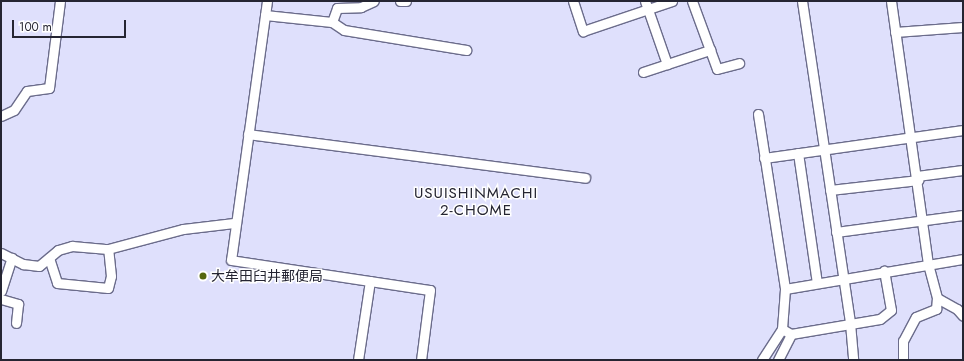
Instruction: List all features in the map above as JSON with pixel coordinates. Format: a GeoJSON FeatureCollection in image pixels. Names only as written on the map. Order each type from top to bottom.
{"type":"FeatureCollection","features":[{"type":"Feature","properties":{"kind":"street"},"geometry":{"type":"LineString","coordinates":[[1,116],[14,110],[27,91],[49,88],[60,1]]}},
{"type":"Feature","properties":{"kind":"street"},"geometry":{"type":"LineString","coordinates":[[267,1],[234,223],[231,260],[430,290],[421,360]]}},
{"type":"Feature","properties":{"kind":"street"},"geometry":{"type":"LineString","coordinates":[[332,22],[337,8],[361,7],[374,1]]}},
{"type":"Feature","properties":{"kind":"street"},"geometry":{"type":"LineString","coordinates":[[400,1],[406,1]]}},
{"type":"Feature","properties":{"kind":"street"},"geometry":{"type":"LineString","coordinates":[[573,1],[583,31],[646,5],[672,1]]}},
{"type":"Feature","properties":{"kind":"street"},"geometry":{"type":"LineString","coordinates":[[692,1],[717,69],[739,62]]}},
{"type":"Feature","properties":{"kind":"street"},"geometry":{"type":"LineString","coordinates":[[802,1],[825,149],[842,278],[850,323],[853,360]]}},
{"type":"Feature","properties":{"kind":"street"},"geometry":{"type":"LineString","coordinates":[[892,1],[895,32],[912,137],[928,264],[937,298],[936,309],[916,317],[903,341],[903,360]]}},
{"type":"Feature","properties":{"kind":"street"},"geometry":{"type":"LineString","coordinates":[[646,5],[667,64]]}},
{"type":"Feature","properties":{"kind":"street"},"geometry":{"type":"LineString","coordinates":[[265,15],[332,22],[344,30],[466,50]]}},
{"type":"Feature","properties":{"kind":"street"},"geometry":{"type":"LineString","coordinates":[[895,32],[963,27]]}},
{"type":"Feature","properties":{"kind":"street"},"geometry":{"type":"LineString","coordinates":[[643,72],[710,50]]}},
{"type":"Feature","properties":{"kind":"street"},"geometry":{"type":"LineString","coordinates":[[758,114],[785,289],[782,329],[762,360]]}},
{"type":"Feature","properties":{"kind":"street"},"geometry":{"type":"LineString","coordinates":[[764,158],[963,130]]}},
{"type":"Feature","properties":{"kind":"street"},"geometry":{"type":"LineString","coordinates":[[248,134],[585,178]]}},
{"type":"Feature","properties":{"kind":"street"},"geometry":{"type":"LineString","coordinates":[[798,153],[817,283]]}},
{"type":"Feature","properties":{"kind":"street"},"geometry":{"type":"LineString","coordinates":[[830,190],[963,170]]}},
{"type":"Feature","properties":{"kind":"street"},"geometry":{"type":"LineString","coordinates":[[836,232],[963,215]]}},
{"type":"Feature","properties":{"kind":"street"},"geometry":{"type":"LineString","coordinates":[[1,253],[39,266],[58,250],[72,246],[108,249],[183,229],[234,223]]}},
{"type":"Feature","properties":{"kind":"street"},"geometry":{"type":"LineString","coordinates":[[49,258],[57,283],[108,288],[111,276],[108,249]]}},
{"type":"Feature","properties":{"kind":"street"},"geometry":{"type":"LineString","coordinates":[[1,291],[12,258]]}},
{"type":"Feature","properties":{"kind":"street"},"geometry":{"type":"LineString","coordinates":[[785,289],[842,278],[963,259]]}},
{"type":"Feature","properties":{"kind":"street"},"geometry":{"type":"LineString","coordinates":[[782,329],[791,334],[880,318],[891,310],[884,271]]}},
{"type":"Feature","properties":{"kind":"street"},"geometry":{"type":"LineString","coordinates":[[358,360],[370,281]]}},
{"type":"Feature","properties":{"kind":"street"},"geometry":{"type":"LineString","coordinates":[[937,298],[960,307],[963,316]]}},
{"type":"Feature","properties":{"kind":"street"},"geometry":{"type":"LineString","coordinates":[[1,299],[18,304],[16,323]]}},
{"type":"Feature","properties":{"kind":"street"},"geometry":{"type":"LineString","coordinates":[[778,360],[791,334]]}},
{"type":"Feature","properties":{"kind":"place","name":"大牟田臼井郵便局"},"geometry":{"type":"Point","coordinates":[203,276]}},
{"type":"Feature","properties":{"kind":"district","name":"USUISHINMACHI 2-CHOME"},"geometry":{"type":"Point","coordinates":[476,202]}}]}
